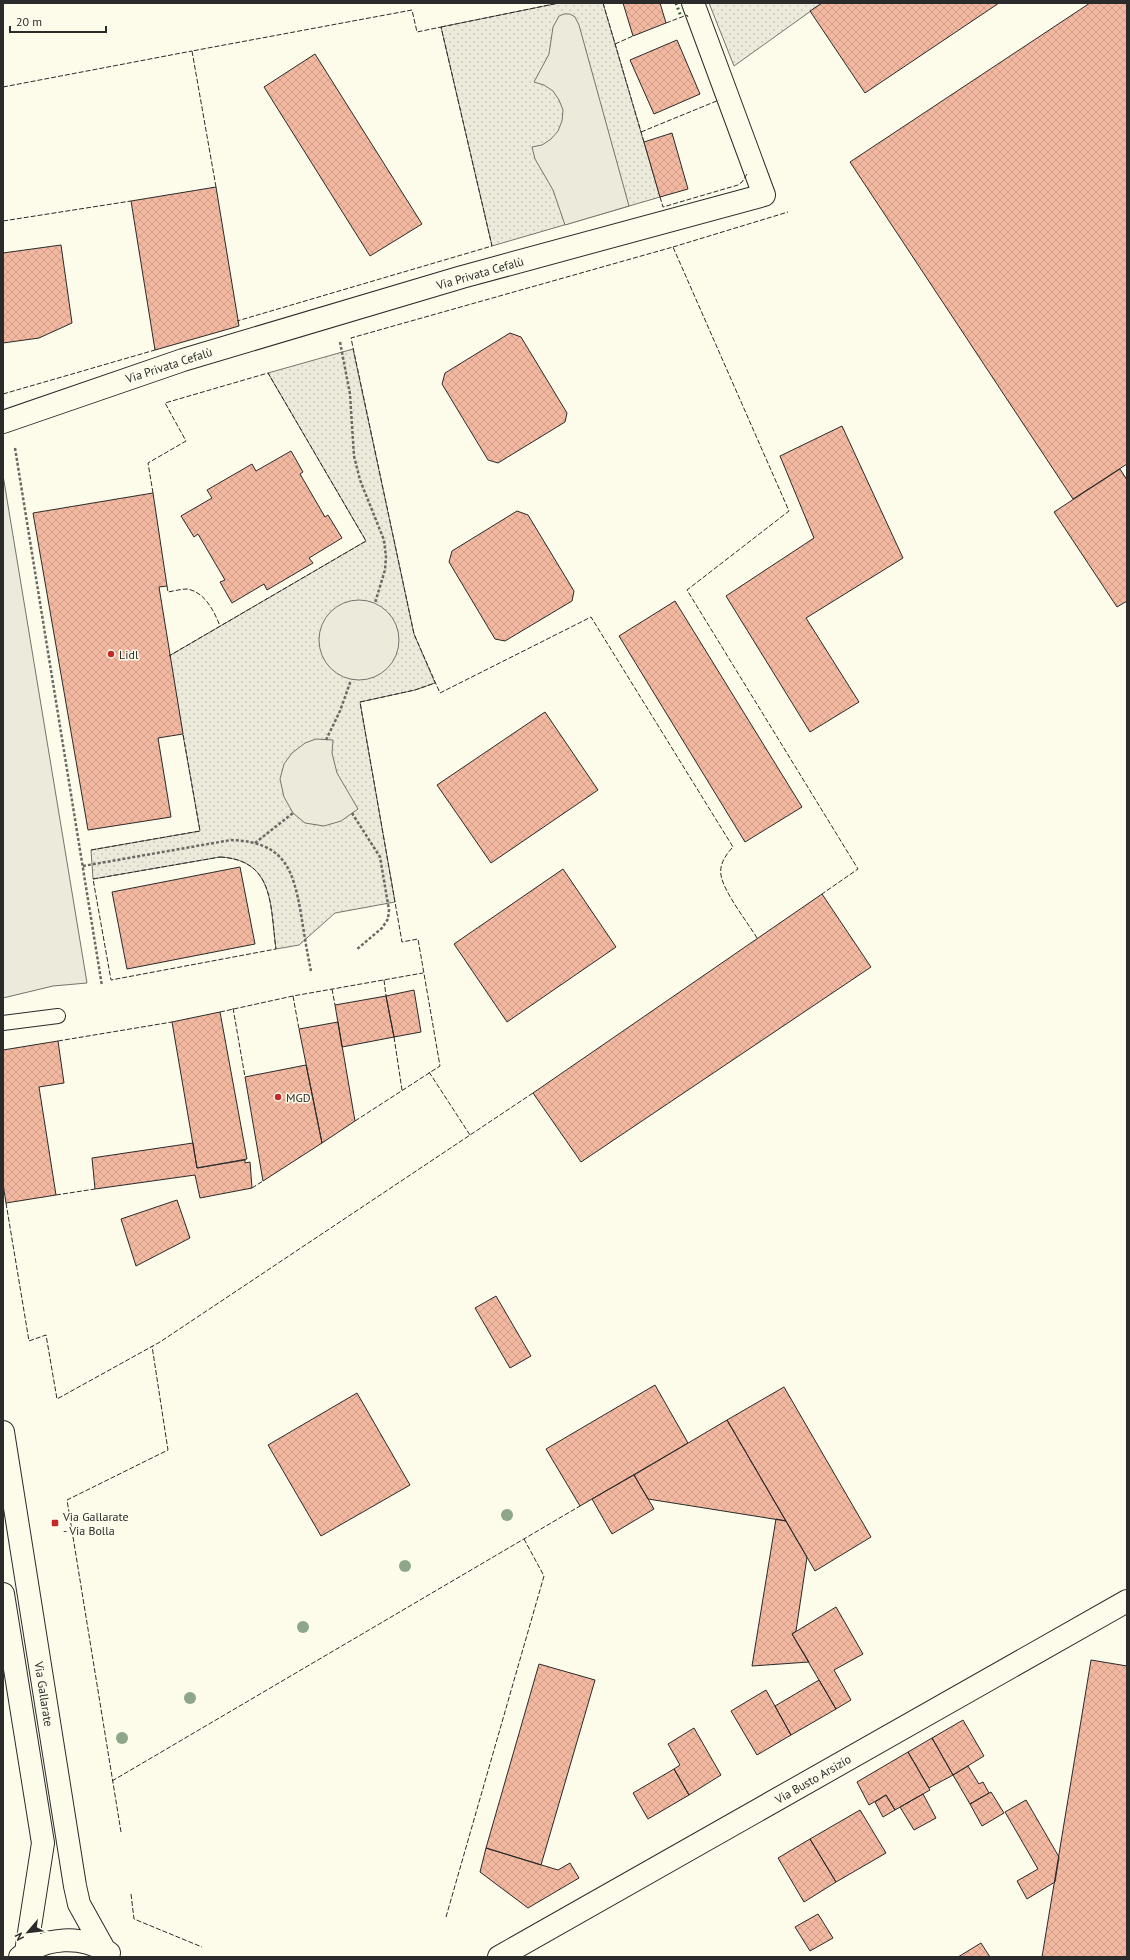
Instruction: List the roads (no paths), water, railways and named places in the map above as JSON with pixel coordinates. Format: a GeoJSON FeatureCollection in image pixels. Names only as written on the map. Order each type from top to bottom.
{"type":"FeatureCollection","features":[{"type":"Feature","properties":{"kind":"street","name":"Via Privata Cefalù"},"geometry":{"type":"LineString","coordinates":[[3,422],[182,360],[470,275],[764,195],[693,3]]}},
{"type":"Feature","properties":{"kind":"street","name":"Via Gallarate"},"geometry":{"type":"LineString","coordinates":[[3,1432],[74,1886],[79,1904],[110,1953]]}},
{"type":"Feature","properties":{"kind":"street","name":"Via Gallarate"},"geometry":{"type":"LineString","coordinates":[[3,1594],[43,1843],[23,1954]]}},
{"type":"Feature","properties":{"kind":"street","name":"Via Busto Arsizio"},"geometry":{"type":"LineString","coordinates":[[499,1957],[1127,1601]]}},
{"type":"Feature","properties":{"kind":"street","name":"Via Gallarate"},"geometry":{"type":"LineString","coordinates":[[23,1954],[45,1943],[65,1940],[85,1942],[110,1953]]}},
{"type":"Feature","properties":{"kind":"lane"},"geometry":{"type":"LineString","coordinates":[[3,1023],[58,1016]]}},
{"type":"Feature","properties":{"kind":"place","name":"Lidl"},"geometry":{"type":"Point","coordinates":[111,654]}},
{"type":"Feature","properties":{"kind":"place","name":"MGD"},"geometry":{"type":"Point","coordinates":[278,1097]}},
{"type":"Feature","properties":{"kind":"place","name":"Via Gallarate - Via Bolla"},"geometry":{"type":"Point","coordinates":[55,1523]}}]}
